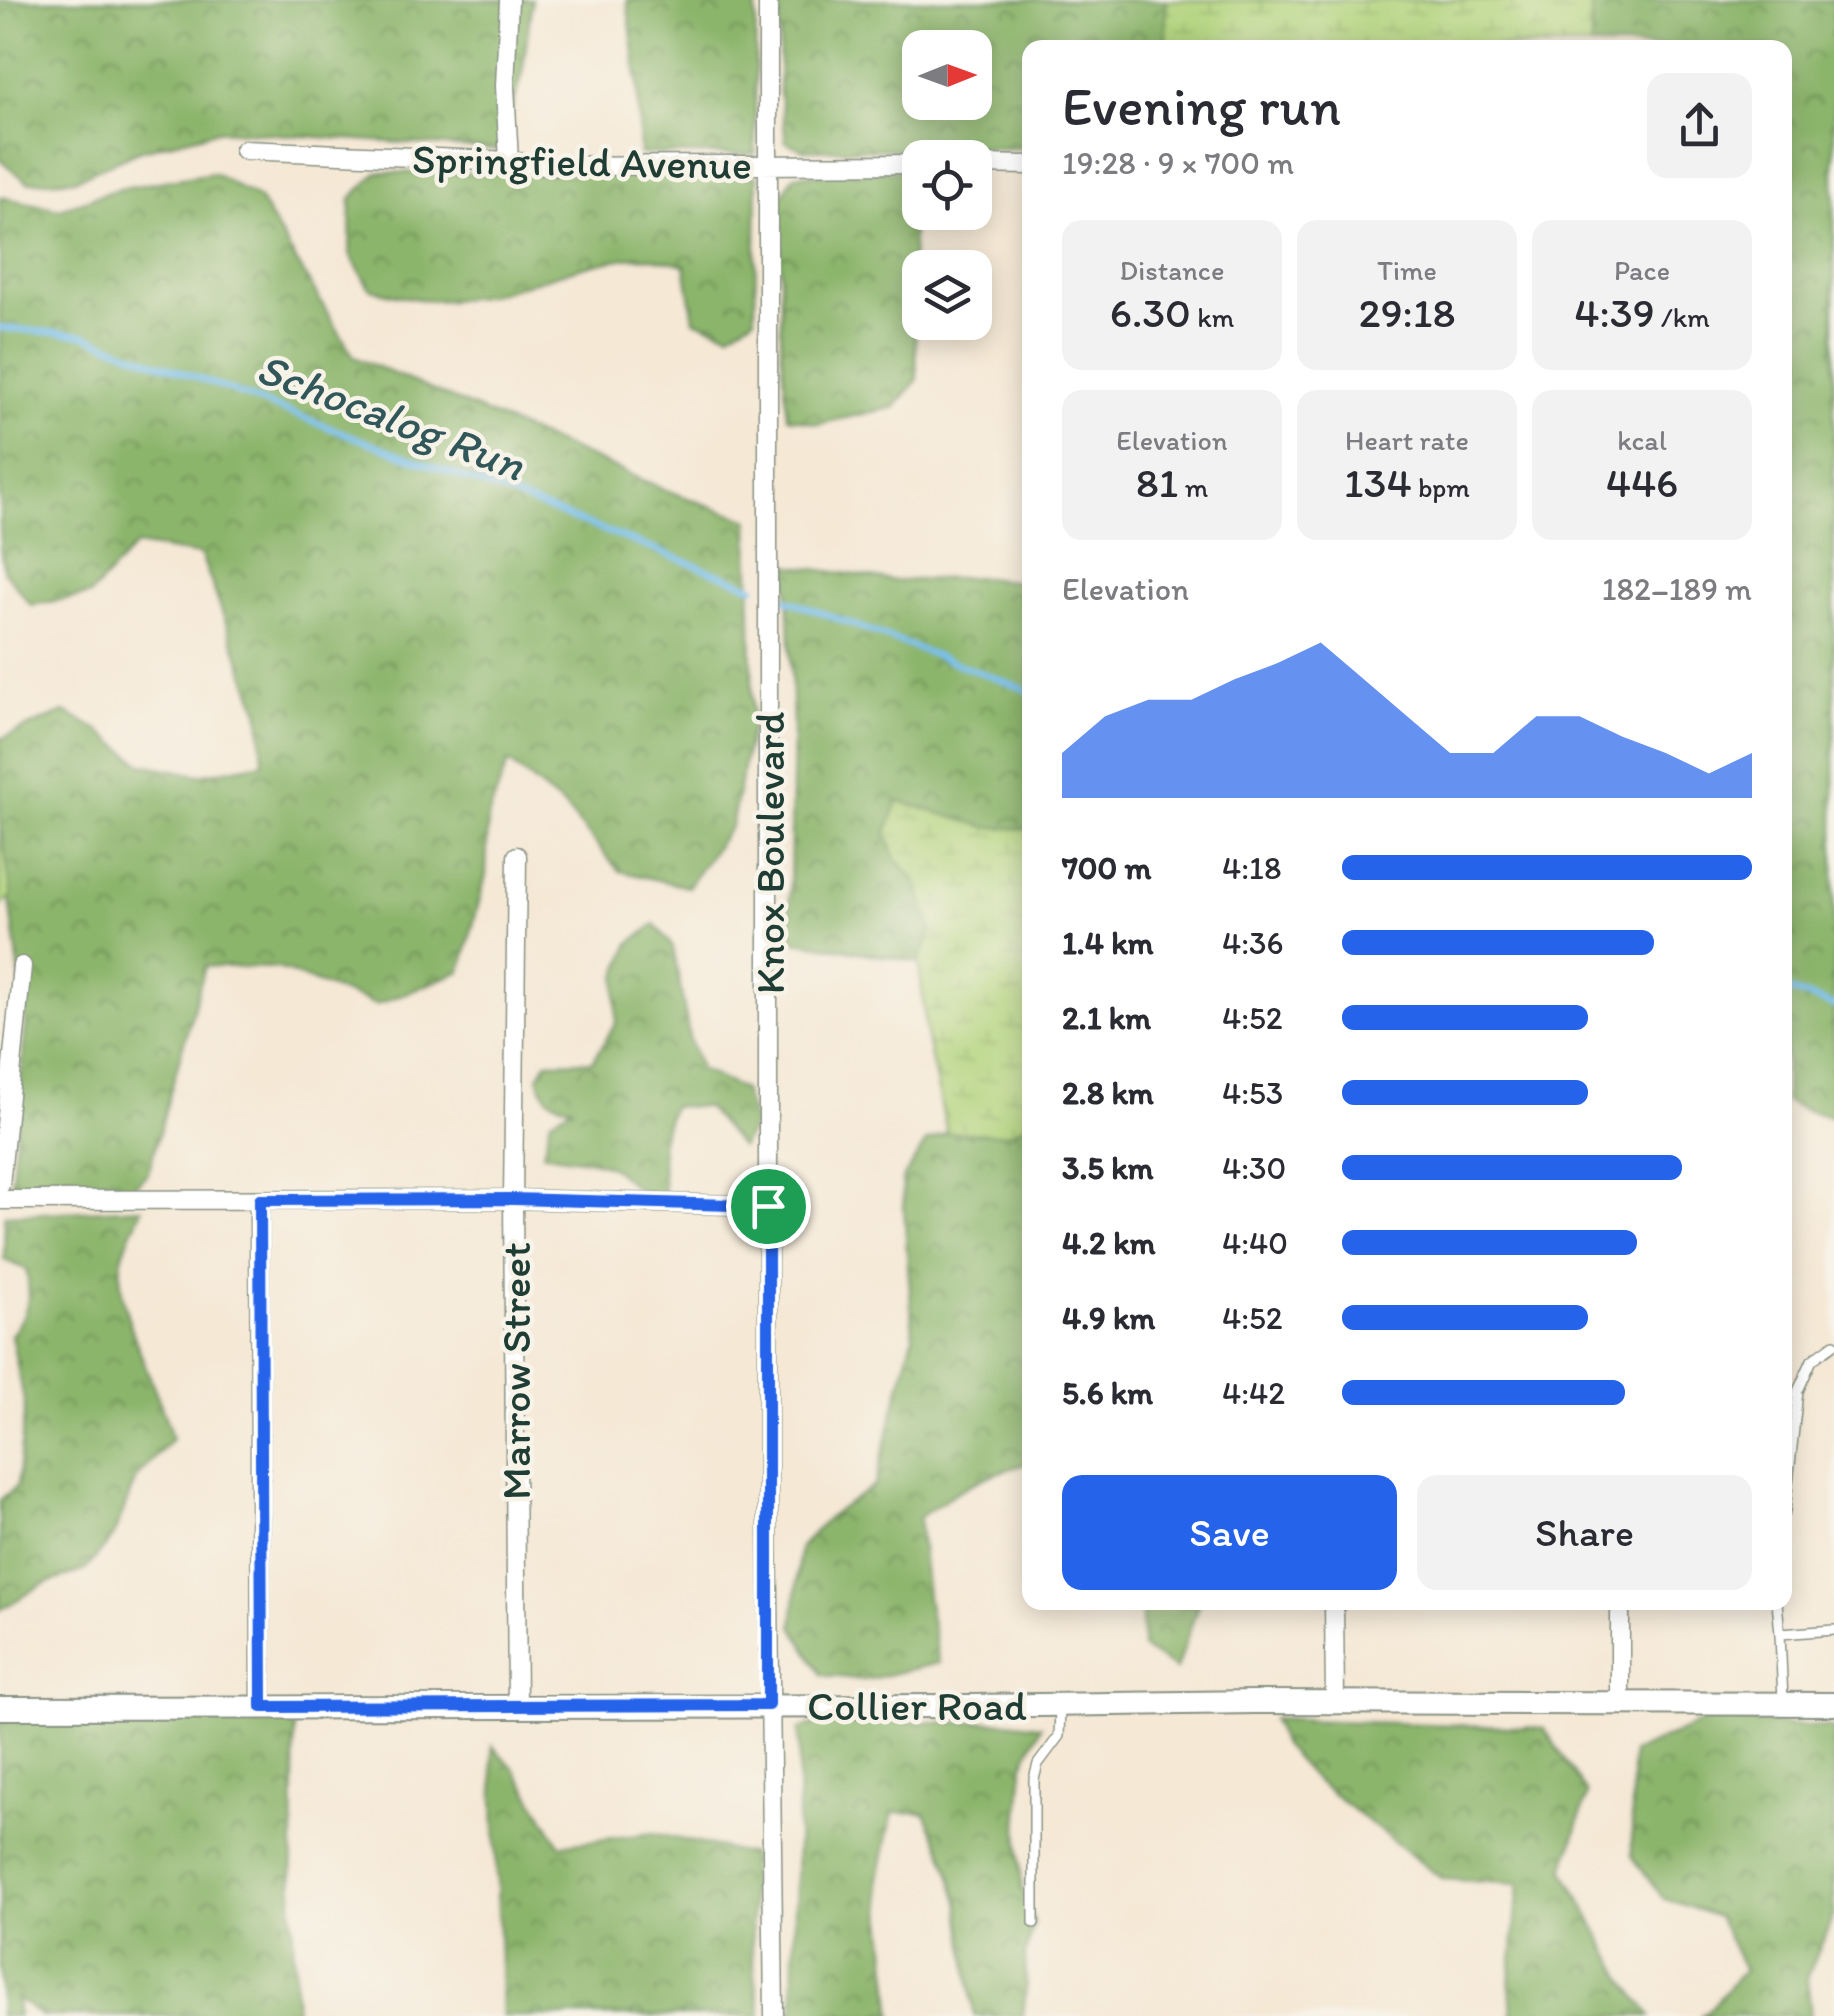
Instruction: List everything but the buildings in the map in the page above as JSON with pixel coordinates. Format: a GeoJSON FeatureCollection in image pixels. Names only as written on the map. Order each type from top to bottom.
{"type":"FeatureCollection","features":[{"type":"Feature","properties":{"kind":"street"},"geometry":{"type":"LineString","coordinates":[[509,0],[509,161]]}},
{"type":"Feature","properties":{"kind":"street","name":"Knox Boulevard"},"geometry":{"type":"LineString","coordinates":[[768,0],[768,1705],[772,1740],[774,2016]]}},
{"type":"Feature","properties":{"kind":"street","name":"Springfield Avenue"},"geometry":{"type":"LineString","coordinates":[[244,150],[509,161],[546,166],[902,164]]}},
{"type":"Feature","properties":{"kind":"street"},"geometry":{"type":"LineString","coordinates":[[992,164],[1022,165]]}},
{"type":"Feature","properties":{"kind":"street","name":"Marrow Street"},"geometry":{"type":"LineString","coordinates":[[517,856],[513,1199],[517,1706]]}},
{"type":"Feature","properties":{"kind":"street"},"geometry":{"type":"LineString","coordinates":[[0,1185],[22,966]]}},
{"type":"Feature","properties":{"kind":"street"},"geometry":{"type":"LineString","coordinates":[[0,1200],[513,1199],[768,1206]]}},
{"type":"Feature","properties":{"kind":"street"},"geometry":{"type":"LineString","coordinates":[[260,1200],[262,1707]]}},
{"type":"Feature","properties":{"kind":"street"},"geometry":{"type":"LineString","coordinates":[[1334,1610],[1335,1703]]}},
{"type":"Feature","properties":{"kind":"street"},"geometry":{"type":"LineString","coordinates":[[1620,1610],[1620,1705]]}},
{"type":"Feature","properties":{"kind":"street","name":"Collier Road"},"geometry":{"type":"LineString","coordinates":[[0,1708],[1834,1704]]}},
{"type":"Feature","properties":{"kind":"lane"},"geometry":{"type":"LineString","coordinates":[[1792,1446],[1798,1391],[1812,1360],[1834,1344]]}},
{"type":"Feature","properties":{"kind":"lane"},"geometry":{"type":"LineString","coordinates":[[1778,1610],[1783,1704]]}},
{"type":"Feature","properties":{"kind":"lane"},"geometry":{"type":"LineString","coordinates":[[1780,1634],[1834,1630]]}},
{"type":"Feature","properties":{"kind":"lane"},"geometry":{"type":"LineString","coordinates":[[1034,1922],[1034,1779],[1038,1764],[1059,1736],[1060,1704]]}},
{"type":"Feature","properties":{"kind":"green space"},"geometry":{"type":"Polygon","coordinates":[[[0,0],[532,0],[522,76],[499,150],[220,130],[138,151],[76,179],[28,182],[0,160],[0,0]]]}},
{"type":"Feature","properties":{"kind":"green space"},"geometry":{"type":"Polygon","coordinates":[[[627,0],[756,0],[755,154],[640,154],[638,84],[627,0]]]}},
{"type":"Feature","properties":{"kind":"green space"},"geometry":{"type":"Polygon","coordinates":[[[780,0],[1166,0],[1166,40],[1022,40],[1022,148],[992,148],[992,140],[902,140],[902,149],[803,150],[786,142],[779,87],[780,0]]]}},
{"type":"Feature","properties":{"kind":"green space"},"geometry":{"type":"Polygon","coordinates":[[[1166,0],[1591,0],[1591,40],[1166,40],[1166,0]]]}},
{"type":"Feature","properties":{"kind":"green space"},"geometry":{"type":"Polygon","coordinates":[[[1591,0],[1834,0],[1834,1117],[1792,1104],[1792,40],[1591,40],[1591,0]]]}},
{"type":"Feature","properties":{"kind":"green space"},"geometry":{"type":"Polygon","coordinates":[[[902,170],[902,230],[913,230],[912,250],[902,250],[902,340],[916,340],[917,380],[895,407],[818,424],[788,417],[781,347],[780,198],[795,175],[902,170]]]}},
{"type":"Feature","properties":{"kind":"green space"},"geometry":{"type":"Polygon","coordinates":[[[378,172],[757,176],[755,317],[730,333],[694,320],[685,265],[645,257],[593,264],[500,292],[452,300],[410,298],[369,288],[350,254],[351,198],[378,172]]]}},
{"type":"Feature","properties":{"kind":"green space"},"geometry":{"type":"Polygon","coordinates":[[[213,173],[259,199],[354,357],[671,492],[749,520],[753,720],[731,826],[688,887],[619,871],[564,806],[508,762],[488,817],[486,875],[461,971],[376,1005],[278,968],[205,966],[148,1173],[134,1186],[11,1187],[26,1023],[0,823],[0,739],[64,712],[97,729],[142,764],[199,775],[263,763],[260,714],[201,555],[136,545],[90,595],[31,605],[4,571],[0,546],[0,197],[60,209],[117,189],[213,173]]]}},
{"type":"Feature","properties":{"kind":"green space"},"geometry":{"type":"Polygon","coordinates":[[[787,565],[897,581],[977,577],[1022,582],[1022,829],[986,827],[898,801],[896,859],[916,881],[932,932],[919,962],[789,940],[793,726],[787,565]]]}},
{"type":"Feature","properties":{"kind":"green space"},"geometry":{"type":"Polygon","coordinates":[[[898,801],[986,827],[1022,829],[1022,1127],[1010,1134],[947,1133],[927,1039],[919,962],[932,931],[916,881],[896,859],[886,834],[898,801]]]}},
{"type":"Feature","properties":{"kind":"green space"},"geometry":{"type":"Polygon","coordinates":[[[0,823],[12,896],[0,907],[0,823]]]}},
{"type":"Feature","properties":{"kind":"green space"},"geometry":{"type":"Polygon","coordinates":[[[655,924],[673,947],[690,1041],[700,1069],[743,1090],[754,1124],[741,1147],[706,1107],[672,1106],[661,1139],[664,1195],[636,1188],[602,1163],[543,1153],[551,1119],[573,1107],[550,1099],[538,1077],[547,1062],[593,1061],[616,1023],[617,976],[630,943],[655,924]]]}},
{"type":"Feature","properties":{"kind":"green space"},"geometry":{"type":"Polygon","coordinates":[[[1022,1127],[1022,1465],[971,1484],[919,1518],[939,1663],[865,1680],[822,1675],[793,1626],[800,1547],[830,1516],[875,1485],[913,1336],[902,1180],[926,1142],[947,1133],[1010,1134],[1022,1127]]]}},
{"type":"Feature","properties":{"kind":"green space"},"geometry":{"type":"Polygon","coordinates":[[[142,1208],[122,1259],[120,1278],[130,1324],[172,1439],[136,1478],[113,1537],[85,1570],[42,1585],[0,1610],[0,1500],[17,1486],[25,1405],[11,1335],[25,1312],[29,1287],[26,1269],[4,1260],[5,1215],[142,1208]]]}},
{"type":"Feature","properties":{"kind":"green space"},"geometry":{"type":"Polygon","coordinates":[[[1142,1610],[1197,1610],[1176,1669],[1142,1648],[1142,1610]]]}},
{"type":"Feature","properties":{"kind":"green space"},"geometry":{"type":"Polygon","coordinates":[[[1711,1718],[1834,1728],[1834,1914],[1807,1978],[1811,2016],[1699,2016],[1744,1970],[1718,1917],[1663,1898],[1632,1856],[1632,1753],[1711,1718]]]}},
{"type":"Feature","properties":{"kind":"green space"},"geometry":{"type":"Polygon","coordinates":[[[0,1719],[295,1719],[292,1908],[296,2016],[41,2016],[17,1998],[18,2016],[0,2016],[0,1719]]]}},
{"type":"Feature","properties":{"kind":"green space"},"geometry":{"type":"Polygon","coordinates":[[[1272,1719],[1544,1728],[1587,1794],[1564,1870],[1625,1981],[1651,2016],[1512,2016],[1510,1983],[1519,1884],[1442,1879],[1315,1780],[1283,1745],[1272,1719]]]}},
{"type":"Feature","properties":{"kind":"green space"},"geometry":{"type":"Polygon","coordinates":[[[823,1722],[1007,1722],[1041,1726],[1023,1764],[1018,1828],[1022,1889],[1034,1923],[1025,1957],[1023,2016],[974,2016],[959,1901],[943,1852],[925,1813],[893,1812],[879,1878],[893,2016],[794,2016],[799,1729],[823,1722]]]}},
{"type":"Feature","properties":{"kind":"green space"},"geometry":{"type":"Polygon","coordinates":[[[492,1746],[515,1769],[560,1845],[653,1833],[751,1855],[752,1955],[761,2016],[502,2016],[492,1746]]]}},
{"type":"Feature","properties":{"kind":"waterway","name":"Schocalog Run"},"geometry":{"type":"LineString","coordinates":[[0,328],[83,335],[754,587]]}},
{"type":"Feature","properties":{"kind":"waterway","name":"Schocalog Run"},"geometry":{"type":"LineString","coordinates":[[785,599],[1022,688]]}},
{"type":"Feature","properties":{"kind":"waterway","name":"Schocalog Run"},"geometry":{"type":"LineString","coordinates":[[1792,991],[1834,1006]]}},
{"type":"Feature","properties":{"kind":"route"},"geometry":{"type":"LineString","coordinates":[[513,1199],[768,1206],[768,1705],[262,1707],[260,1200],[513,1199]]}}]}
